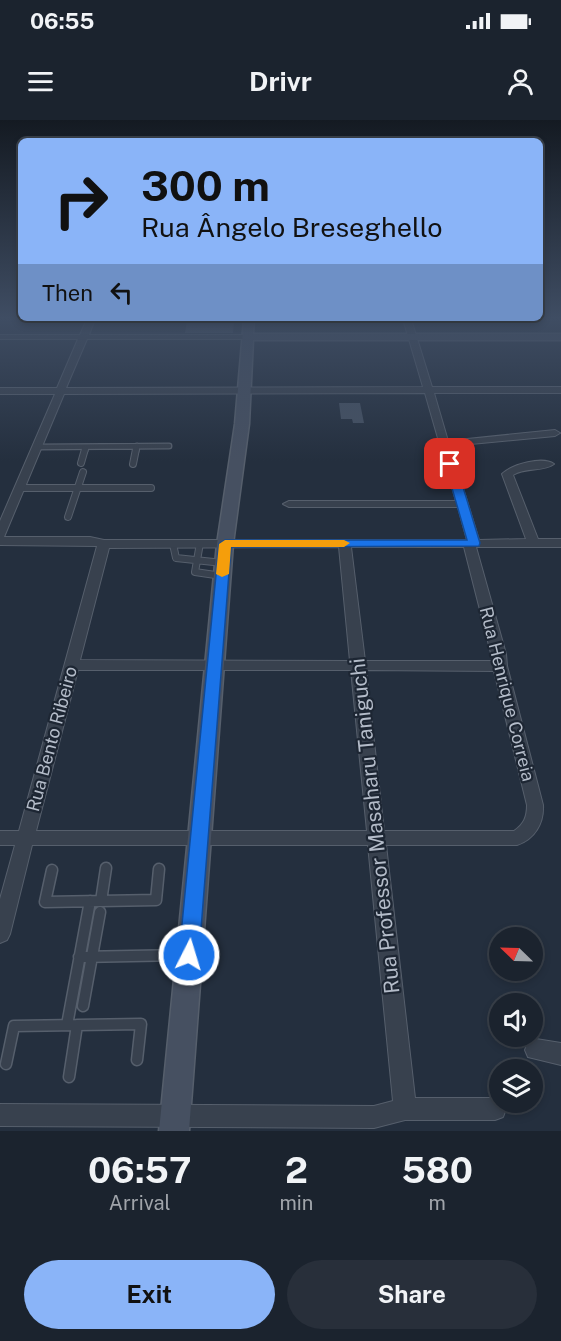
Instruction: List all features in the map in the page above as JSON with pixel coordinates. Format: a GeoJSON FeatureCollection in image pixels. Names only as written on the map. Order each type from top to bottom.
{"type":"FeatureCollection","features":[{"type":"Feature","properties":{"kind":"main road"},"geometry":{"type":"LineString","coordinates":[[175,1124],[214,665],[224,561],[241,438],[246,366]]}},
{"type":"Feature","properties":{"kind":"street"},"geometry":{"type":"LineString","coordinates":[[0,534],[71,366]]}},
{"type":"Feature","properties":{"kind":"street","name":"Rua Henrique Correia"},"geometry":{"type":"LineString","coordinates":[[376,838],[517,838],[531,825],[535,805],[462,504],[421,366]]}},
{"type":"Feature","properties":{"kind":"street"},"geometry":{"type":"LineString","coordinates":[[0,391],[561,390]]}},
{"type":"Feature","properties":{"kind":"street"},"geometry":{"type":"LineString","coordinates":[[444,444],[555,432]]}},
{"type":"Feature","properties":{"kind":"street"},"geometry":{"type":"LineString","coordinates":[[533,543],[507,474],[518,468],[549,464]]}},
{"type":"Feature","properties":{"kind":"street"},"geometry":{"type":"LineString","coordinates":[[289,504],[462,504]]}},
{"type":"Feature","properties":{"kind":"street"},"geometry":{"type":"LineString","coordinates":[[0,541],[90,541],[104,544],[200,543],[224,561],[345,543],[561,543]]}},
{"type":"Feature","properties":{"kind":"street","name":"Rua Professor Masaharu Taniguchi"},"geometry":{"type":"LineString","coordinates":[[345,543],[405,1109]]}},
{"type":"Feature","properties":{"kind":"street","name":"Rua Bento Ribeiro"},"geometry":{"type":"LineString","coordinates":[[0,934],[104,544]]}},
{"type":"Feature","properties":{"kind":"street"},"geometry":{"type":"LineString","coordinates":[[72,665],[500,666]]}},
{"type":"Feature","properties":{"kind":"street"},"geometry":{"type":"LineString","coordinates":[[0,838],[376,838]]}},
{"type":"Feature","properties":{"kind":"street"},"geometry":{"type":"LineString","coordinates":[[537,1050],[561,1054]]}},
{"type":"Feature","properties":{"kind":"street"},"geometry":{"type":"LineString","coordinates":[[0,1115],[175,1124],[374,1117],[405,1109],[489,1109]]}},
{"type":"Feature","properties":{"kind":"lane"},"geometry":{"type":"LineString","coordinates":[[37,447],[169,446]]}},
{"type":"Feature","properties":{"kind":"lane"},"geometry":{"type":"LineString","coordinates":[[81,463],[86,447]]}},
{"type":"Feature","properties":{"kind":"lane"},"geometry":{"type":"LineString","coordinates":[[133,464],[137,447]]}},
{"type":"Feature","properties":{"kind":"lane"},"geometry":{"type":"LineString","coordinates":[[68,517],[83,472]]}},
{"type":"Feature","properties":{"kind":"lane"},"geometry":{"type":"LineString","coordinates":[[20,488],[151,488]]}},
{"type":"Feature","properties":{"kind":"lane"},"geometry":{"type":"LineString","coordinates":[[173,543],[173,554],[176,558],[224,561]]}},
{"type":"Feature","properties":{"kind":"lane"},"geometry":{"type":"LineString","coordinates":[[200,543],[196,573],[224,561]]}},
{"type":"Feature","properties":{"kind":"lane"},"geometry":{"type":"LineString","coordinates":[[101,901],[106,868]]}},
{"type":"Feature","properties":{"kind":"lane"},"geometry":{"type":"LineString","coordinates":[[52,870],[45,902],[156,900],[159,869]]}},
{"type":"Feature","properties":{"kind":"lane"},"geometry":{"type":"LineString","coordinates":[[69,1077],[79,957],[90,901]]}},
{"type":"Feature","properties":{"kind":"lane"},"geometry":{"type":"LineString","coordinates":[[83,1006],[100,912]]}},
{"type":"Feature","properties":{"kind":"lane"},"geometry":{"type":"LineString","coordinates":[[79,957],[189,955]]}},
{"type":"Feature","properties":{"kind":"lane"},"geometry":{"type":"LineString","coordinates":[[6,1064],[14,1026],[141,1024],[137,1060]]}},
{"type":"Feature","properties":{"kind":"building"},"geometry":{"type":"Polygon","coordinates":[[[339,403],[360,403],[364,423],[353,423],[352,419],[341,419],[339,403]]]}},
{"type":"Feature","properties":{"kind":"slow traffic"},"geometry":{"type":"LineString","coordinates":[[222,574],[225,544],[344,543]]}},
{"type":"Feature","properties":{"kind":"route"},"geometry":{"type":"LineString","coordinates":[[189,955],[225,544],[474,543],[450,464]]}}]}
